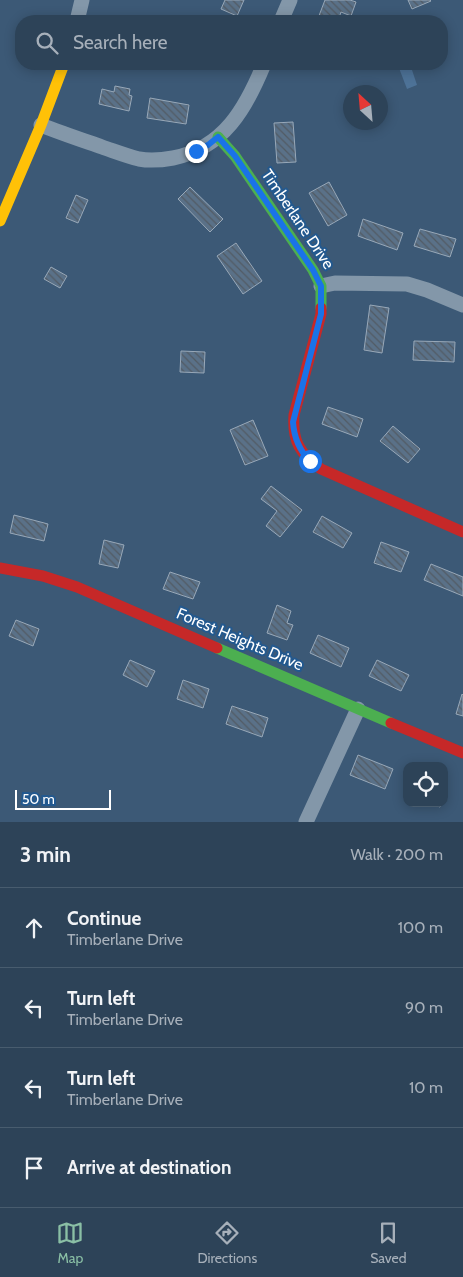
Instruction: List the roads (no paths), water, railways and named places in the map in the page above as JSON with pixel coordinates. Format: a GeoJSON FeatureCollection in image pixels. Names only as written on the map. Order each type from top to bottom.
{"type":"FeatureCollection","features":[{"type":"Feature","properties":{"kind":"street"},"geometry":{"type":"LineString","coordinates":[[78,15],[82,0]]}},
{"type":"Feature","properties":{"kind":"street"},"geometry":{"type":"LineString","coordinates":[[284,15],[290,0]]}},
{"type":"Feature","properties":{"kind":"street"},"geometry":{"type":"LineString","coordinates":[[0,221],[41,126],[62,70]]}},
{"type":"Feature","properties":{"kind":"street"},"geometry":{"type":"LineString","coordinates":[[41,126],[139,159],[165,159],[180,156],[196,151],[218,137],[233,121],[248,100],[262,70]]}},
{"type":"Feature","properties":{"kind":"street","name":"Timberlane Drive"},"geometry":{"type":"LineString","coordinates":[[218,137],[235,156],[313,270],[321,286],[321,314],[294,415],[293,430],[298,446],[310,461],[321,469],[463,532]]}},
{"type":"Feature","properties":{"kind":"street"},"geometry":{"type":"LineString","coordinates":[[321,286],[335,283],[407,284],[428,290],[463,305]]}},
{"type":"Feature","properties":{"kind":"street","name":"Forest Heights Drive"},"geometry":{"type":"LineString","coordinates":[[0,568],[43,576],[77,586],[463,753]]}},
{"type":"Feature","properties":{"kind":"street"},"geometry":{"type":"LineString","coordinates":[[306,822],[358,709]]}},
{"type":"Feature","properties":{"kind":"water"},"geometry":{"type":"Polygon","coordinates":[[[400,70],[412,70],[417,85],[407,89],[400,70]]]}}]}
